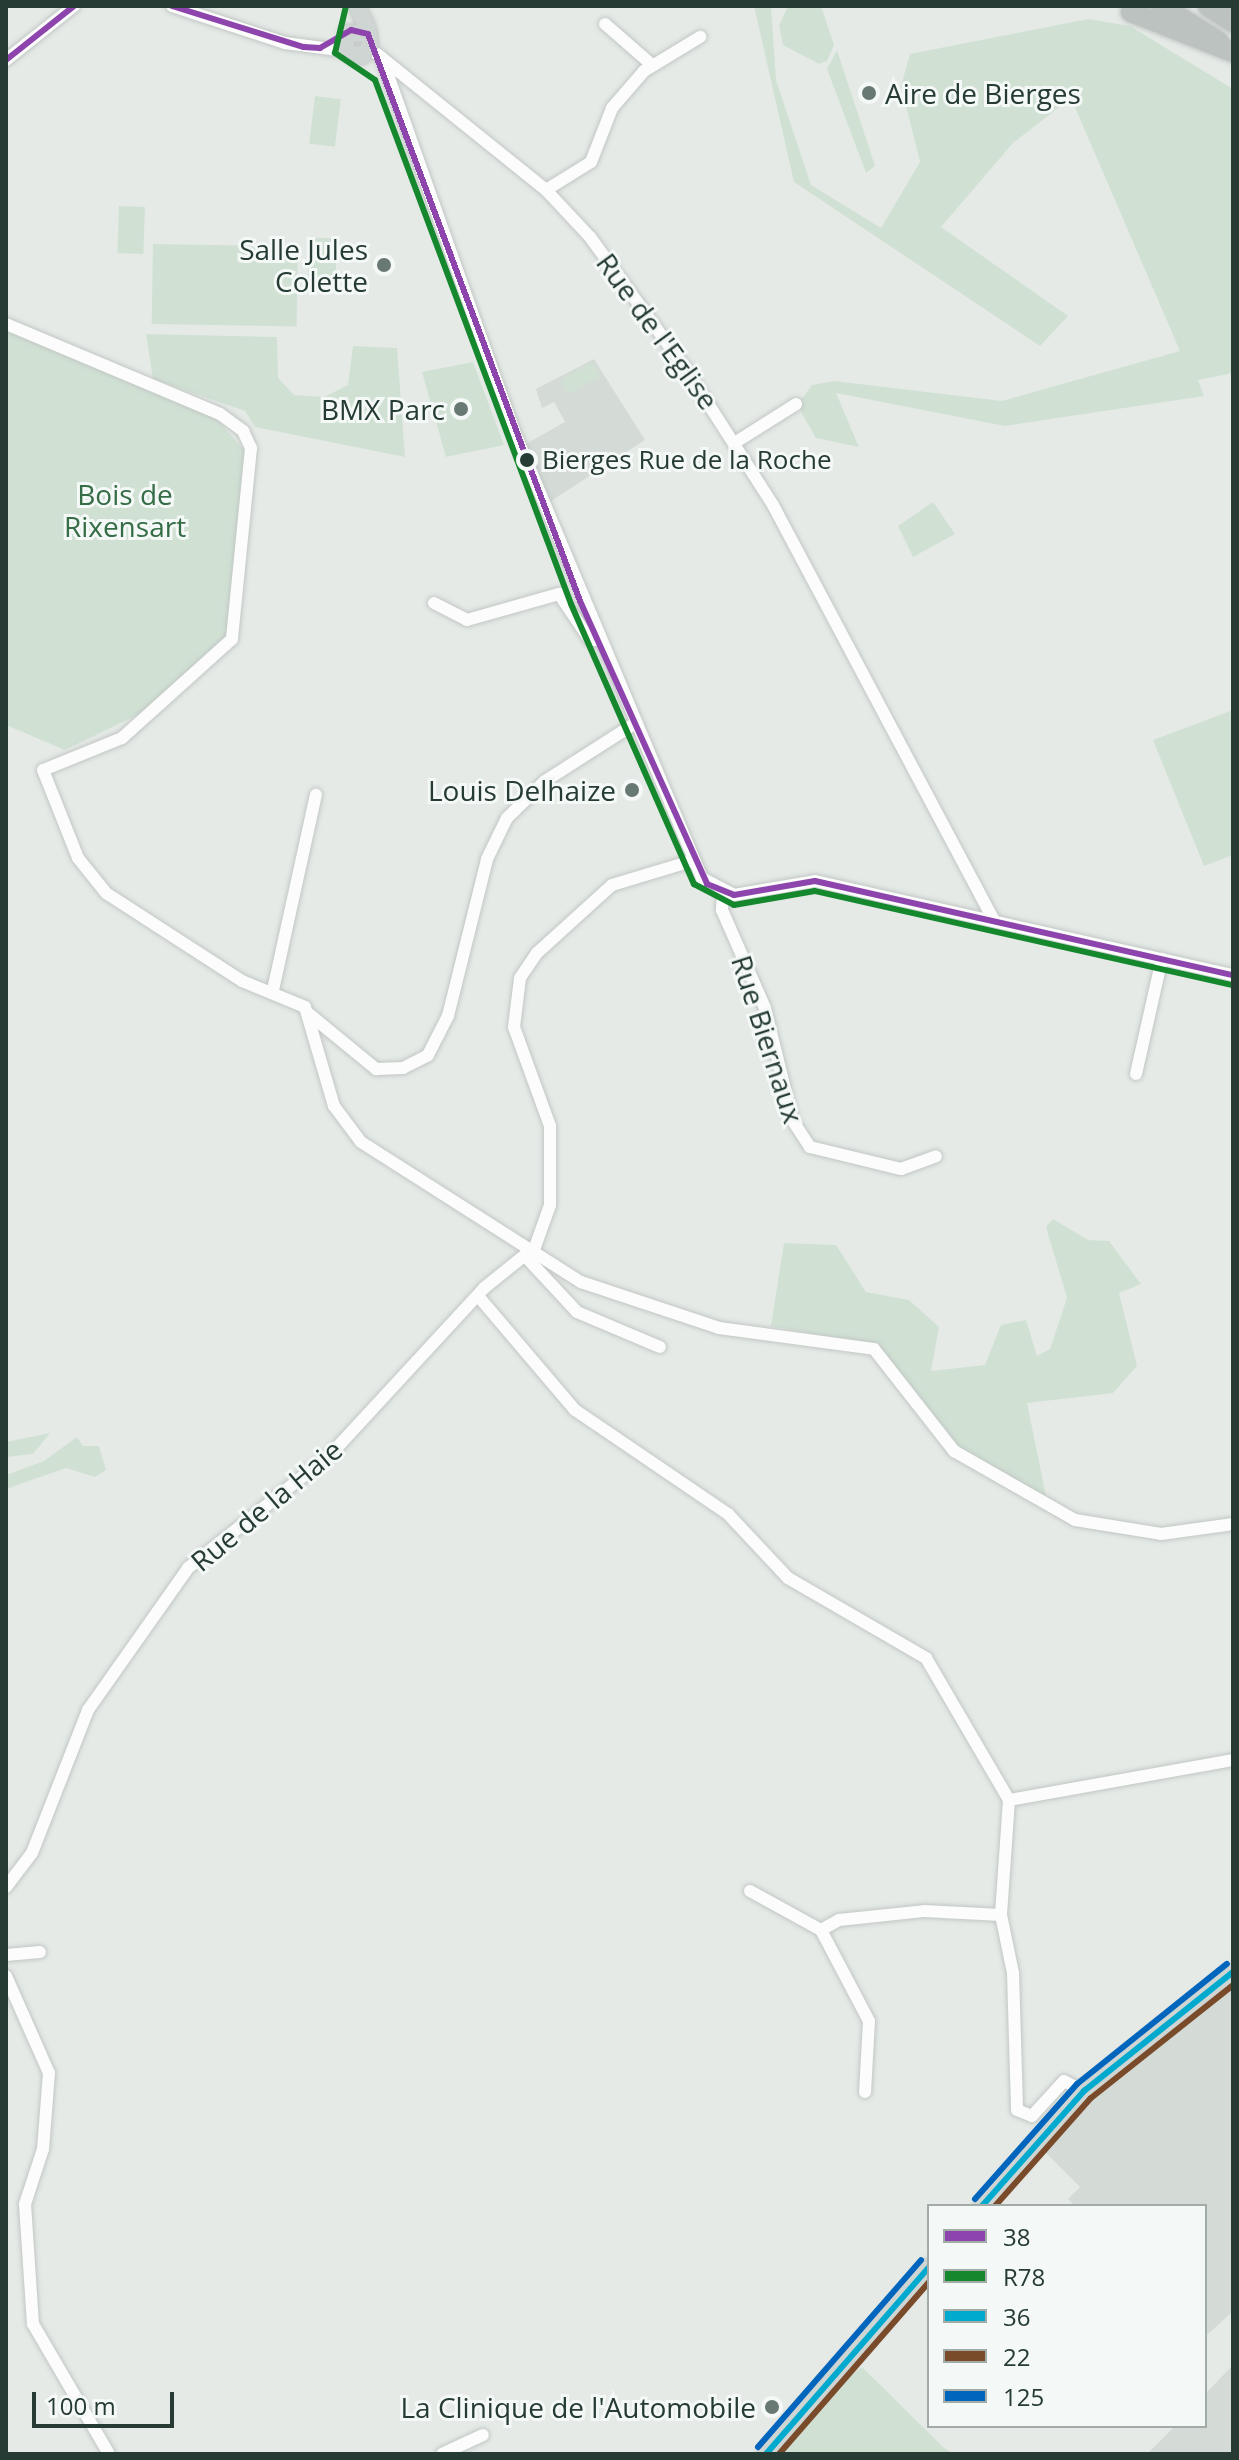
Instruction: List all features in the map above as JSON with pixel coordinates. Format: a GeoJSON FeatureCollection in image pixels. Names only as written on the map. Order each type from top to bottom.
{"type":"FeatureCollection","features":[{"type":"Feature","properties":{"kind":"highway"},"geometry":{"type":"LineString","coordinates":[[1162,6],[1233,51]]}},
{"type":"Feature","properties":{"kind":"highway"},"geometry":{"type":"LineString","coordinates":[[1208,6],[1233,22]]}},
{"type":"Feature","properties":{"kind":"highway"},"geometry":{"type":"LineString","coordinates":[[1227,6],[1233,10]]}},
{"type":"Feature","properties":{"kind":"highway"},"geometry":{"type":"LineString","coordinates":[[1131,12],[1233,51]]}},
{"type":"Feature","properties":{"kind":"main road"},"geometry":{"type":"LineString","coordinates":[[356,6],[360,44]]}},
{"type":"Feature","properties":{"kind":"main road"},"geometry":{"type":"LineString","coordinates":[[984,2204],[1084,2091],[1233,1972]]}},
{"type":"Feature","properties":{"kind":"main road"},"geometry":{"type":"LineString","coordinates":[[766,2454],[927,2269]]}},
{"type":"Feature","properties":{"kind":"street"},"geometry":{"type":"LineString","coordinates":[[6,60],[74,6]]}},
{"type":"Feature","properties":{"kind":"street"},"geometry":{"type":"LineString","coordinates":[[172,6],[320,48],[360,44]]}},
{"type":"Feature","properties":{"kind":"street"},"geometry":{"type":"LineString","coordinates":[[605,24],[651,64]]}},
{"type":"Feature","properties":{"kind":"street"},"geometry":{"type":"LineString","coordinates":[[546,190],[591,162],[612,108],[651,64],[700,37]]}},
{"type":"Feature","properties":{"kind":"street"},"geometry":{"type":"LineString","coordinates":[[360,44],[383,73],[598,640],[692,861],[723,894],[815,881],[1233,975]]}},
{"type":"Feature","properties":{"kind":"street"},"geometry":{"type":"LineString","coordinates":[[360,44],[383,73]]}},
{"type":"Feature","properties":{"kind":"street","name":"Rue de l'Eglise"},"geometry":{"type":"LineString","coordinates":[[360,44],[546,190],[590,237],[736,442],[994,921]]}},
{"type":"Feature","properties":{"kind":"street"},"geometry":{"type":"LineString","coordinates":[[6,324],[220,414],[249,443],[232,639],[122,738],[43,772],[78,858],[106,893],[231,974],[273,990],[309,1014],[376,1069],[403,1068],[428,1055],[448,1016],[487,859],[507,818],[545,781],[634,724]]}},
{"type":"Feature","properties":{"kind":"street"},"geometry":{"type":"LineString","coordinates":[[736,442],[796,404]]}},
{"type":"Feature","properties":{"kind":"street"},"geometry":{"type":"LineString","coordinates":[[434,603],[467,620],[559,594],[590,640],[598,640]]}},
{"type":"Feature","properties":{"kind":"street"},"geometry":{"type":"LineString","coordinates":[[273,990],[316,795]]}},
{"type":"Feature","properties":{"kind":"street"},"geometry":{"type":"LineString","coordinates":[[530,1252],[550,1205],[550,1126],[514,1027],[520,978],[537,953],[612,885],[692,861]]}},
{"type":"Feature","properties":{"kind":"street","name":"Rue Biernaux"},"geometry":{"type":"LineString","coordinates":[[723,894],[722,910],[765,1008],[793,1121],[810,1147],[901,1169],[936,1156]]}},
{"type":"Feature","properties":{"kind":"street"},"geometry":{"type":"LineString","coordinates":[[1136,1074],[1162,959]]}},
{"type":"Feature","properties":{"kind":"street"},"geometry":{"type":"LineString","coordinates":[[309,1014],[334,1106],[361,1142],[581,1282],[697,1322],[874,1349],[954,1451],[1075,1520],[1161,1534],[1233,1524]]}},
{"type":"Feature","properties":{"kind":"street"},"geometry":{"type":"LineString","coordinates":[[530,1252],[577,1312],[660,1347]]}},
{"type":"Feature","properties":{"kind":"street","name":"Rue de la Haie"},"geometry":{"type":"LineString","coordinates":[[6,1887],[32,1853],[88,1710],[188,1568],[331,1454],[478,1296],[530,1252]]}},
{"type":"Feature","properties":{"kind":"street"},"geometry":{"type":"LineString","coordinates":[[478,1296],[575,1410],[728,1514],[795,1584],[926,1658],[1009,1800],[1001,1915],[1013,1973],[1017,2110],[1032,2116],[1064,2081],[1084,2091]]}},
{"type":"Feature","properties":{"kind":"street"},"geometry":{"type":"LineString","coordinates":[[1009,1800],[1233,1760]]}},
{"type":"Feature","properties":{"kind":"street"},"geometry":{"type":"LineString","coordinates":[[750,1891],[821,1930],[869,2021],[865,2092]]}},
{"type":"Feature","properties":{"kind":"street"},"geometry":{"type":"LineString","coordinates":[[821,1930],[839,1920],[924,1911],[1001,1915]]}},
{"type":"Feature","properties":{"kind":"street"},"geometry":{"type":"LineString","coordinates":[[6,1955],[40,1952]]}},
{"type":"Feature","properties":{"kind":"street"},"geometry":{"type":"LineString","coordinates":[[6,1976],[49,2073],[43,2149],[25,2204],[33,2324],[109,2454]]}},
{"type":"Feature","properties":{"kind":"street"},"geometry":{"type":"LineString","coordinates":[[442,2454],[483,2435]]}},
{"type":"Feature","properties":{"kind":"shaded area"},"geometry":{"type":"Polygon","coordinates":[[[594,359],[645,440],[548,503],[526,444],[565,422],[554,402],[542,408],[536,389],[594,359]]]}},
{"type":"Feature","properties":{"kind":"shaded area"},"geometry":{"type":"Polygon","coordinates":[[[1233,1981],[1233,2311],[1207,2335],[1207,2204],[1073,2204],[1068,2199],[1080,2187],[1042,2149],[1137,2057],[1233,1981]]]}},
{"type":"Feature","properties":{"kind":"shaded area"},"geometry":{"type":"Polygon","coordinates":[[[1233,2365],[1233,2454],[1147,2454],[1173,2428],[1207,2428],[1207,2392],[1233,2365]]]}},
{"type":"Feature","properties":{"kind":"green space"},"geometry":{"type":"Polygon","coordinates":[[[754,6],[771,6],[776,80],[811,185],[881,228],[920,162],[901,86],[910,54],[1088,19],[1130,26],[1233,89],[1233,373],[1198,380],[1204,396],[1005,426],[836,393],[859,447],[816,438],[797,405],[812,385],[834,381],[1002,401],[1180,351],[1071,98],[1013,143],[941,227],[1068,316],[1040,346],[794,182],[754,6]]]}},
{"type":"Feature","properties":{"kind":"green space"},"geometry":{"type":"Polygon","coordinates":[[[788,6],[821,6],[834,45],[827,61],[819,64],[783,45],[779,26],[788,6]]]}},
{"type":"Feature","properties":{"kind":"green space"},"geometry":{"type":"Polygon","coordinates":[[[837,50],[875,166],[866,173],[827,69],[837,50]]]}},
{"type":"Feature","properties":{"kind":"green space"},"geometry":{"type":"Polygon","coordinates":[[[315,96],[341,99],[335,147],[309,144],[315,96]]]}},
{"type":"Feature","properties":{"kind":"green space"},"geometry":{"type":"Polygon","coordinates":[[[119,206],[145,207],[143,254],[117,253],[119,206]]]}},
{"type":"Feature","properties":{"kind":"green space"},"geometry":{"type":"Polygon","coordinates":[[[308,238],[336,238],[336,286],[308,286],[308,238]]]}},
{"type":"Feature","properties":{"kind":"green space"},"geometry":{"type":"Polygon","coordinates":[[[153,244],[298,247],[297,327],[152,324],[153,244]]]}},
{"type":"Feature","properties":{"kind":"green space","name":"Bois de Rixensart"},"geometry":{"type":"Polygon","coordinates":[[[6,330],[215,417],[249,456],[229,645],[139,714],[65,750],[6,725],[6,330]]]}},
{"type":"Feature","properties":{"kind":"green space"},"geometry":{"type":"Polygon","coordinates":[[[146,334],[277,337],[278,378],[294,395],[324,397],[348,385],[353,346],[397,348],[405,457],[255,427],[245,411],[153,379],[146,334]]]}},
{"type":"Feature","properties":{"kind":"green space","name":"BMX Parc"},"geometry":{"type":"Polygon","coordinates":[[[473,362],[504,445],[446,457],[422,372],[473,362]]]}},
{"type":"Feature","properties":{"kind":"green space"},"geometry":{"type":"Polygon","coordinates":[[[592,362],[600,376],[569,394],[561,380],[592,362]]]}},
{"type":"Feature","properties":{"kind":"green space"},"geometry":{"type":"Polygon","coordinates":[[[933,502],[955,534],[913,557],[898,526],[933,502]]]}},
{"type":"Feature","properties":{"kind":"green space"},"geometry":{"type":"Polygon","coordinates":[[[1233,710],[1233,855],[1204,866],[1153,740],[1233,710]]]}},
{"type":"Feature","properties":{"kind":"green space"},"geometry":{"type":"Polygon","coordinates":[[[1053,1219],[1088,1240],[1109,1241],[1141,1284],[1119,1293],[1137,1366],[1113,1393],[1027,1403],[1046,1496],[959,1453],[874,1345],[771,1326],[784,1243],[836,1245],[866,1292],[909,1300],[939,1327],[931,1371],[985,1365],[1001,1325],[1026,1320],[1037,1356],[1050,1349],[1067,1298],[1046,1227],[1053,1219]]]}},
{"type":"Feature","properties":{"kind":"green space"},"geometry":{"type":"Polygon","coordinates":[[[50,1433],[33,1454],[6,1457],[6,1442],[50,1433]]]}},
{"type":"Feature","properties":{"kind":"green space"},"geometry":{"type":"Polygon","coordinates":[[[77,1437],[83,1446],[99,1446],[106,1470],[95,1477],[66,1468],[6,1489],[6,1475],[44,1461],[77,1437]]]}},
{"type":"Feature","properties":{"kind":"green space"},"geometry":{"type":"Polygon","coordinates":[[[862,2367],[953,2454],[782,2454],[834,2386],[862,2367]]]}},
{"type":"Feature","properties":{"kind":"transit line","name":"38"},"geometry":{"type":"LineString","coordinates":[[6,60],[74,6]]}},
{"type":"Feature","properties":{"kind":"transit line","name":"38"},"geometry":{"type":"LineString","coordinates":[[172,6],[304,47],[320,48],[351,30],[368,34],[580,601],[707,884],[734,895],[815,881],[1233,975]]}},
{"type":"Feature","properties":{"kind":"transit line","name":"R78"},"geometry":{"type":"LineString","coordinates":[[346,6],[335,53],[375,80],[571,604],[694,884],[734,905],[815,891],[1231,985]]}},
{"type":"Feature","properties":{"kind":"transit line","name":"125"},"geometry":{"type":"LineString","coordinates":[[975,2199],[1077,2084],[1227,1964]]}},
{"type":"Feature","properties":{"kind":"transit line","name":"36"},"geometry":{"type":"LineString","coordinates":[[984,2204],[1084,2091],[1233,1972]]}},
{"type":"Feature","properties":{"kind":"transit line","name":"22"},"geometry":{"type":"LineString","coordinates":[[997,2204],[1091,2098],[1233,1985]]}},
{"type":"Feature","properties":{"kind":"transit line","name":"125"},"geometry":{"type":"LineString","coordinates":[[758,2447],[921,2260]]}},
{"type":"Feature","properties":{"kind":"transit line","name":"36"},"geometry":{"type":"LineString","coordinates":[[766,2454],[927,2269]]}},
{"type":"Feature","properties":{"kind":"transit line","name":"22"},"geometry":{"type":"LineString","coordinates":[[779,2454],[927,2284]]}},
{"type":"Feature","properties":{"kind":"place","name":"Aire de Bierges"},"geometry":{"type":"Point","coordinates":[869,93]}},
{"type":"Feature","properties":{"kind":"place","name":"Salle Jules Colette"},"geometry":{"type":"Point","coordinates":[384,265]}},
{"type":"Feature","properties":{"kind":"place","name":"BMX Parc"},"geometry":{"type":"Point","coordinates":[461,409]}},
{"type":"Feature","properties":{"kind":"place","name":"Bierges Rue de la Roche"},"geometry":{"type":"Point","coordinates":[527,460]}},
{"type":"Feature","properties":{"kind":"place","name":"Louis Delhaize"},"geometry":{"type":"Point","coordinates":[632,790]}},
{"type":"Feature","properties":{"kind":"place","name":"La Clinique de l'Automobile"},"geometry":{"type":"Point","coordinates":[772,2407]}}]}
